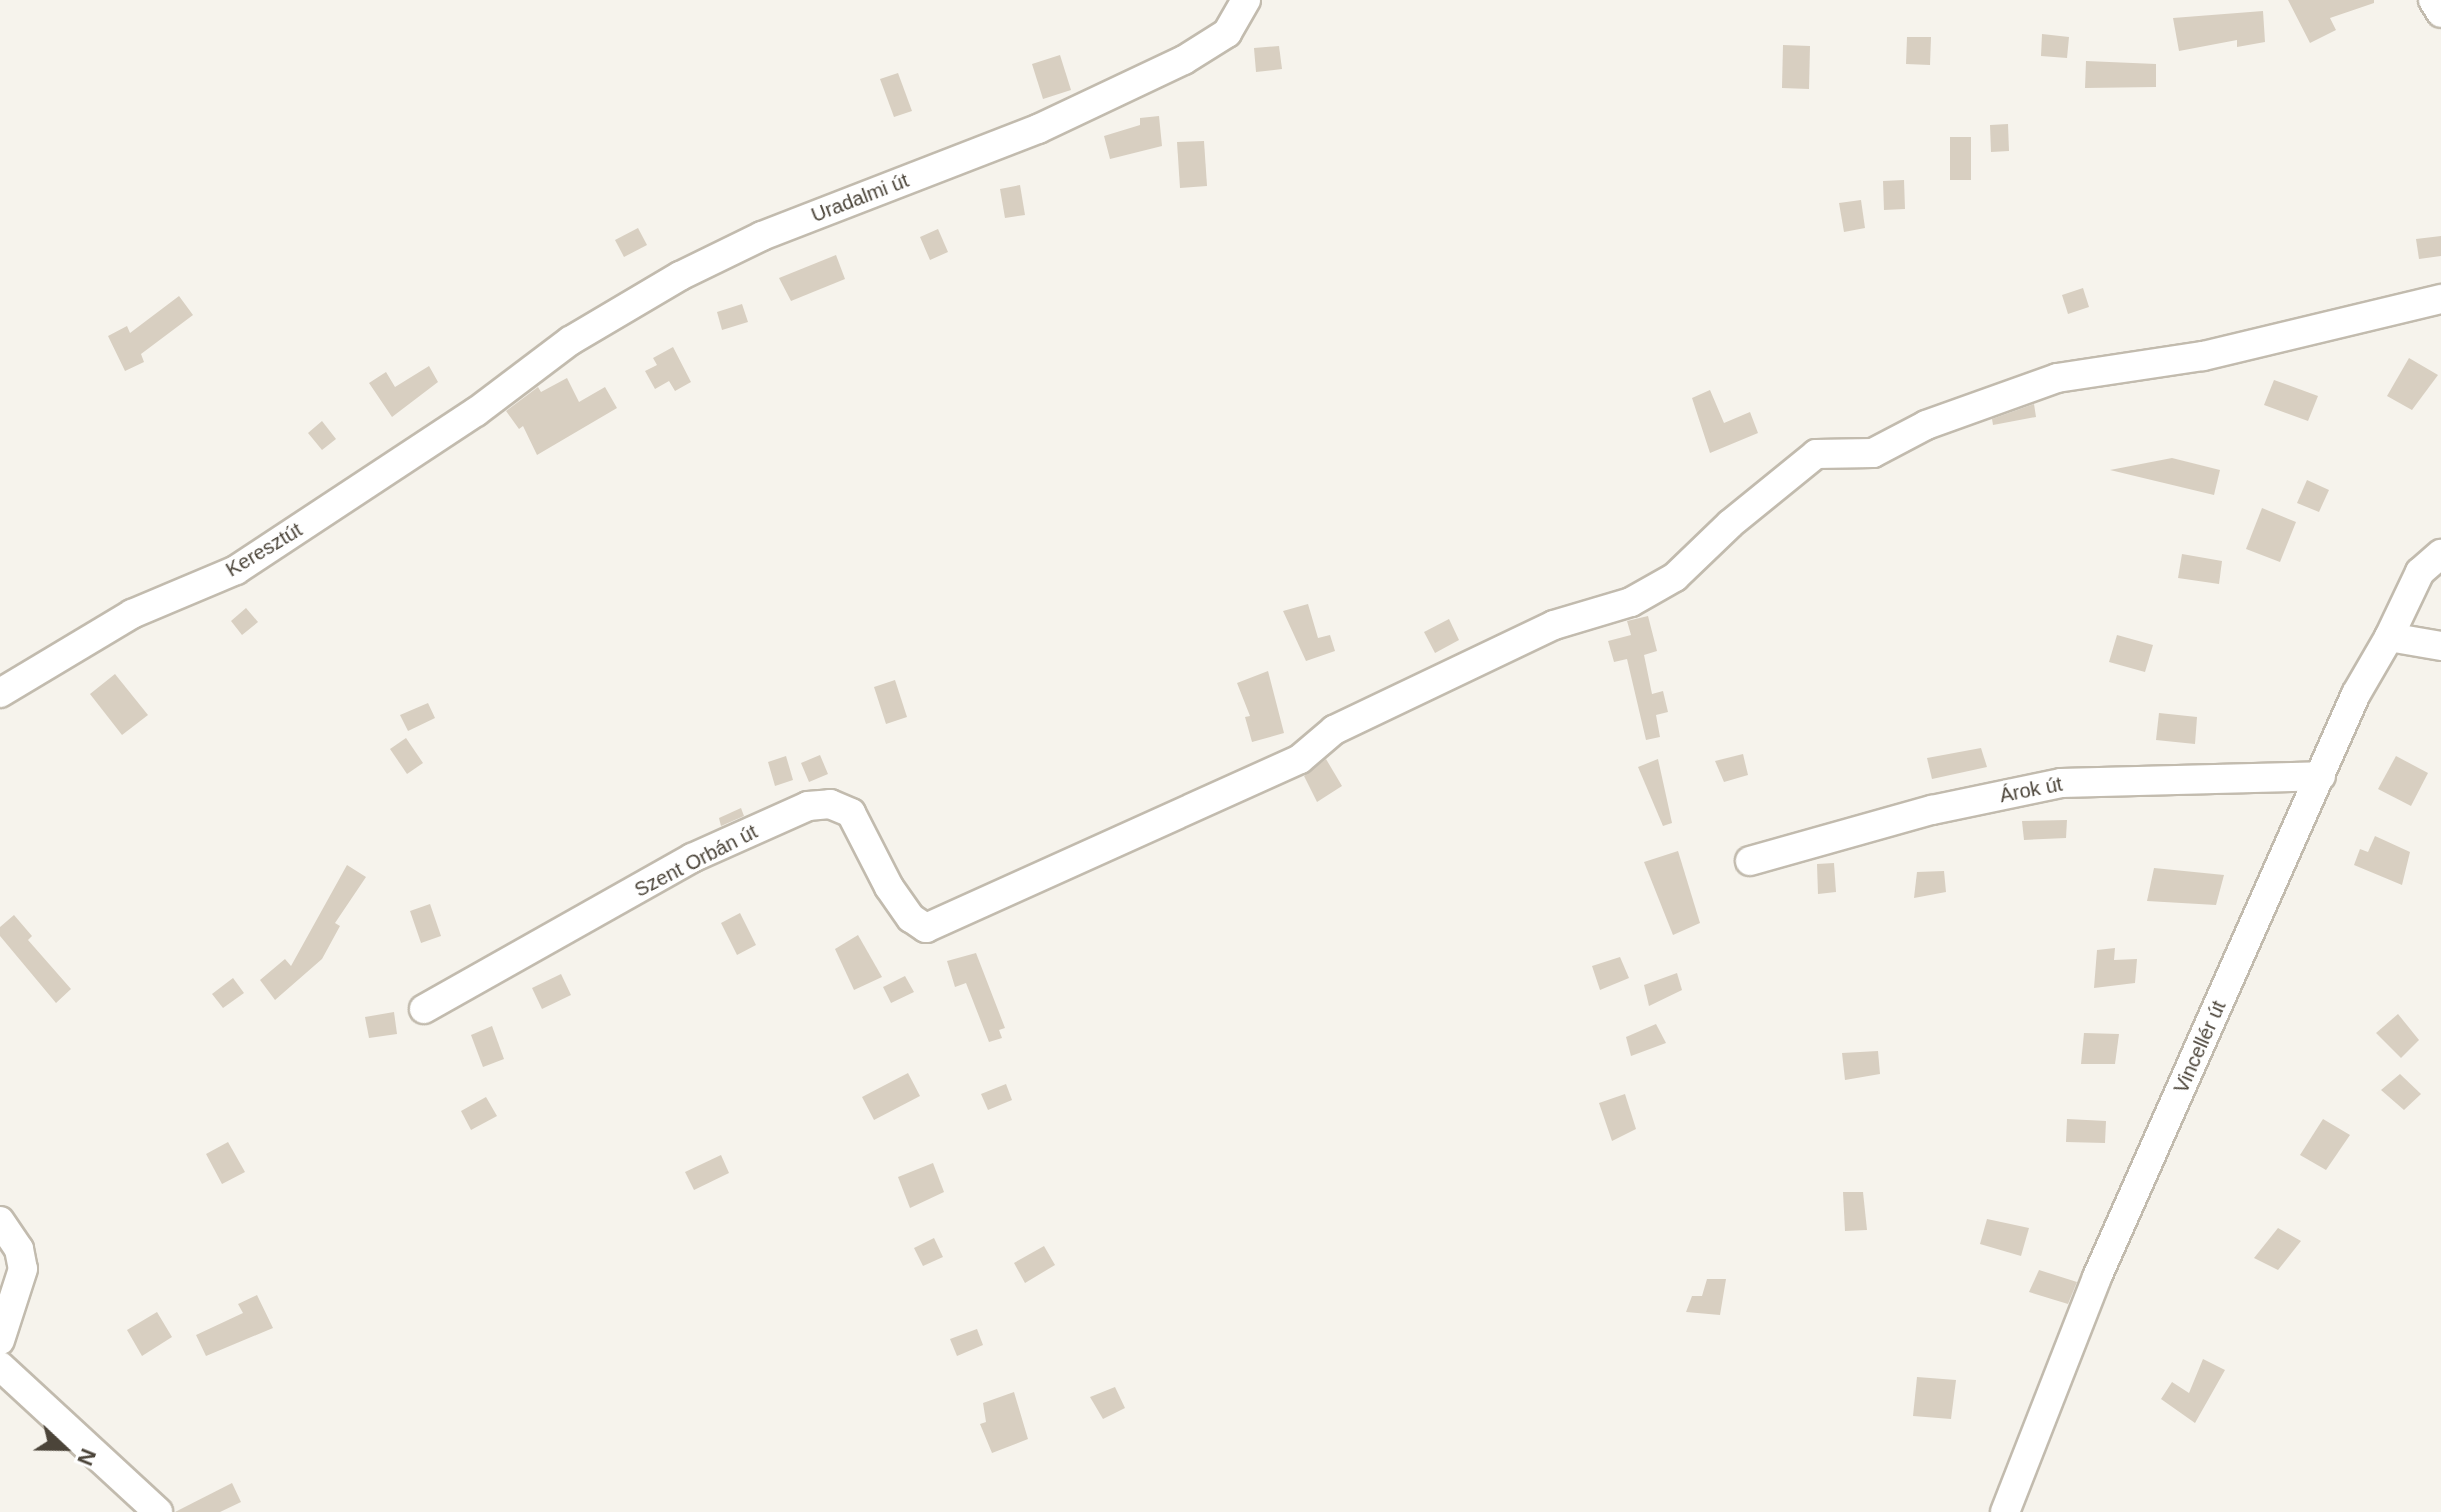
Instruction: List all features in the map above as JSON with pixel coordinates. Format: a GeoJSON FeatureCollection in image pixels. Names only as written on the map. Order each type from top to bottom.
{"type":"FeatureCollection","features":[{"type":"Feature","properties":{"kind":"street","name":"Uradalmi út"},"geometry":{"type":"LineString","coordinates":[[476,412],[570,341],[706,263],[1038,129],[1204,50],[1227,33],[1246,0]]}},
{"type":"Feature","properties":{"kind":"street"},"geometry":{"type":"LineString","coordinates":[[2433,0],[2441,13]]}},
{"type":"Feature","properties":{"kind":"street","name":"Szent Orbán út"},"geometry":{"type":"LineString","coordinates":[[424,1009],[692,858],[808,806],[830,804],[851,813],[889,887],[911,918],[926,928],[1300,759],[1334,730],[1554,625],[1631,602],[1675,577],[1730,524],[1816,454],[1873,453],[1926,425],[2057,378],[2203,356],[2441,299]]}},
{"type":"Feature","properties":{"kind":"street","name":"Keresztút"},"geometry":{"type":"LineString","coordinates":[[0,693],[132,614],[236,570],[476,412]]}},
{"type":"Feature","properties":{"kind":"street","name":"Vincellér út"},"geometry":{"type":"LineString","coordinates":[[2005,1512],[2097,1277],[2356,694],[2389,637],[2420,572],[2441,554]]}},
{"type":"Feature","properties":{"kind":"street"},"geometry":{"type":"LineString","coordinates":[[2389,637],[2441,646]]}},
{"type":"Feature","properties":{"kind":"street","name":"Árok út"},"geometry":{"type":"LineString","coordinates":[[1750,861],[1932,810],[2061,783],[2321,776]]}},
{"type":"Feature","properties":{"kind":"street"},"geometry":{"type":"LineString","coordinates":[[0,1221],[19,1249],[23,1269],[0,1340]]}},
{"type":"Feature","properties":{"kind":"street"},"geometry":{"type":"LineString","coordinates":[[3,1370],[158,1512]]}},
{"type":"Feature","properties":{"kind":"building"},"geometry":{"type":"Polygon","coordinates":[[[2288,0],[2374,0],[2374,3],[2330,18],[2336,30],[2310,43],[2288,0]]]}},
{"type":"Feature","properties":{"kind":"building"},"geometry":{"type":"Polygon","coordinates":[[[2263,11],[2265,42],[2237,47],[2237,40],[2179,51],[2173,18],[2263,11]]]}},
{"type":"Feature","properties":{"kind":"building"},"geometry":{"type":"Polygon","coordinates":[[[2042,34],[2069,37],[2067,58],[2041,56],[2042,34]]]}},
{"type":"Feature","properties":{"kind":"building"},"geometry":{"type":"Polygon","coordinates":[[[1907,37],[1931,37],[1930,65],[1906,64],[1907,37]]]}},
{"type":"Feature","properties":{"kind":"building"},"geometry":{"type":"Polygon","coordinates":[[[1783,45],[1810,46],[1809,89],[1782,88],[1783,45]]]}},
{"type":"Feature","properties":{"kind":"building"},"geometry":{"type":"Polygon","coordinates":[[[1279,46],[1282,69],[1256,72],[1254,48],[1279,46]]]}},
{"type":"Feature","properties":{"kind":"building"},"geometry":{"type":"Polygon","coordinates":[[[1060,55],[1071,90],[1043,99],[1032,64],[1060,55]]]}},
{"type":"Feature","properties":{"kind":"building"},"geometry":{"type":"Polygon","coordinates":[[[2086,61],[2156,64],[2156,87],[2085,88],[2086,61]]]}},
{"type":"Feature","properties":{"kind":"building"},"geometry":{"type":"Polygon","coordinates":[[[898,73],[912,111],[894,117],[880,79],[898,73]]]}},
{"type":"Feature","properties":{"kind":"building"},"geometry":{"type":"Polygon","coordinates":[[[1159,116],[1162,146],[1110,159],[1104,136],[1140,125],[1140,118],[1159,116]]]}},
{"type":"Feature","properties":{"kind":"building"},"geometry":{"type":"Polygon","coordinates":[[[2008,124],[2009,151],[1991,152],[1990,125],[2008,124]]]}},
{"type":"Feature","properties":{"kind":"building"},"geometry":{"type":"Polygon","coordinates":[[[1950,137],[1971,137],[1971,180],[1950,180],[1950,137]]]}},
{"type":"Feature","properties":{"kind":"building"},"geometry":{"type":"Polygon","coordinates":[[[1204,141],[1207,186],[1180,188],[1177,142],[1204,141]]]}},
{"type":"Feature","properties":{"kind":"building"},"geometry":{"type":"Polygon","coordinates":[[[1904,180],[1905,209],[1884,210],[1883,181],[1904,180]]]}},
{"type":"Feature","properties":{"kind":"building"},"geometry":{"type":"Polygon","coordinates":[[[1020,185],[1025,215],[1005,218],[1000,189],[1020,185]]]}},
{"type":"Feature","properties":{"kind":"building"},"geometry":{"type":"Polygon","coordinates":[[[1861,200],[1865,228],[1844,232],[1839,203],[1861,200]]]}},
{"type":"Feature","properties":{"kind":"building"},"geometry":{"type":"Polygon","coordinates":[[[638,228],[647,245],[624,257],[615,240],[638,228]]]}},
{"type":"Feature","properties":{"kind":"building"},"geometry":{"type":"Polygon","coordinates":[[[938,229],[948,252],[930,260],[920,237],[938,229]]]}},
{"type":"Feature","properties":{"kind":"building"},"geometry":{"type":"Polygon","coordinates":[[[2441,236],[2441,256],[2419,259],[2416,239],[2441,236]]]}},
{"type":"Feature","properties":{"kind":"building"},"geometry":{"type":"Polygon","coordinates":[[[836,255],[845,279],[791,301],[779,278],[836,255]]]}},
{"type":"Feature","properties":{"kind":"building"},"geometry":{"type":"Polygon","coordinates":[[[2083,288],[2089,307],[2068,314],[2062,295],[2083,288]]]}},
{"type":"Feature","properties":{"kind":"building"},"geometry":{"type":"Polygon","coordinates":[[[179,296],[193,315],[141,354],[144,362],[125,371],[108,336],[127,326],[130,333],[179,296]]]}},
{"type":"Feature","properties":{"kind":"building"},"geometry":{"type":"Polygon","coordinates":[[[742,304],[748,322],[722,330],[717,312],[742,304]]]}},
{"type":"Feature","properties":{"kind":"building"},"geometry":{"type":"Polygon","coordinates":[[[673,347],[691,382],[675,391],[669,381],[655,389],[645,371],[657,365],[653,358],[673,347]]]}},
{"type":"Feature","properties":{"kind":"building"},"geometry":{"type":"Polygon","coordinates":[[[2409,358],[2438,375],[2412,410],[2387,396],[2409,358]]]}},
{"type":"Feature","properties":{"kind":"building"},"geometry":{"type":"Polygon","coordinates":[[[429,366],[438,382],[392,417],[369,383],[386,372],[395,387],[429,366]]]}},
{"type":"Feature","properties":{"kind":"building"},"geometry":{"type":"Polygon","coordinates":[[[567,378],[579,402],[605,387],[617,408],[537,455],[523,426],[519,429],[506,411],[538,387],[541,392],[567,378]]]}},
{"type":"Feature","properties":{"kind":"building"},"geometry":{"type":"Polygon","coordinates":[[[2274,380],[2318,396],[2308,421],[2264,405],[2274,380]]]}},
{"type":"Feature","properties":{"kind":"building"},"geometry":{"type":"Polygon","coordinates":[[[1710,390],[1724,423],[1750,412],[1758,433],[1710,453],[1692,398],[1710,390]]]}},
{"type":"Feature","properties":{"kind":"building"},"geometry":{"type":"Polygon","coordinates":[[[2034,404],[2036,417],[1993,425],[1992,419],[2034,404]]]}},
{"type":"Feature","properties":{"kind":"building"},"geometry":{"type":"Polygon","coordinates":[[[322,421],[336,439],[322,450],[308,433],[322,421]]]}},
{"type":"Feature","properties":{"kind":"building"},"geometry":{"type":"Polygon","coordinates":[[[2172,458],[2220,470],[2214,495],[2110,470],[2172,458]]]}},
{"type":"Feature","properties":{"kind":"building"},"geometry":{"type":"Polygon","coordinates":[[[2307,480],[2329,490],[2319,512],[2297,503],[2307,480]]]}},
{"type":"Feature","properties":{"kind":"building"},"geometry":{"type":"Polygon","coordinates":[[[2262,508],[2296,522],[2280,562],[2246,549],[2262,508]]]}},
{"type":"Feature","properties":{"kind":"building"},"geometry":{"type":"Polygon","coordinates":[[[2182,554],[2222,561],[2219,584],[2178,578],[2182,554]]]}},
{"type":"Feature","properties":{"kind":"building"},"geometry":{"type":"Polygon","coordinates":[[[1308,604],[1318,638],[1330,635],[1335,651],[1306,661],[1283,611],[1308,604]]]}},
{"type":"Feature","properties":{"kind":"building"},"geometry":{"type":"Polygon","coordinates":[[[246,608],[258,622],[242,635],[231,621],[246,608]]]}},
{"type":"Feature","properties":{"kind":"building"},"geometry":{"type":"Polygon","coordinates":[[[1648,616],[1657,651],[1644,655],[1652,694],[1663,691],[1668,712],[1656,715],[1660,737],[1646,740],[1627,659],[1614,662],[1608,641],[1631,635],[1627,621],[1648,616]]]}},
{"type":"Feature","properties":{"kind":"building"},"geometry":{"type":"Polygon","coordinates":[[[1449,619],[1459,640],[1435,653],[1424,632],[1449,619]]]}},
{"type":"Feature","properties":{"kind":"building"},"geometry":{"type":"Polygon","coordinates":[[[2117,635],[2153,645],[2145,672],[2109,662],[2117,635]]]}},
{"type":"Feature","properties":{"kind":"building"},"geometry":{"type":"Polygon","coordinates":[[[1268,671],[1284,733],[1252,742],[1245,717],[1250,716],[1237,683],[1268,671]]]}},
{"type":"Feature","properties":{"kind":"building"},"geometry":{"type":"Polygon","coordinates":[[[115,674],[148,715],[122,735],[90,694],[115,674]]]}},
{"type":"Feature","properties":{"kind":"building"},"geometry":{"type":"Polygon","coordinates":[[[895,680],[907,717],[886,724],[874,687],[895,680]]]}},
{"type":"Feature","properties":{"kind":"building"},"geometry":{"type":"Polygon","coordinates":[[[428,703],[435,718],[408,731],[400,715],[428,703]]]}},
{"type":"Feature","properties":{"kind":"building"},"geometry":{"type":"Polygon","coordinates":[[[2159,713],[2197,717],[2195,744],[2156,740],[2159,713]]]}},
{"type":"Feature","properties":{"kind":"building"},"geometry":{"type":"Polygon","coordinates":[[[406,738],[423,763],[407,774],[390,749],[406,738]]]}},
{"type":"Feature","properties":{"kind":"building"},"geometry":{"type":"Polygon","coordinates":[[[1981,748],[1987,767],[1932,779],[1927,758],[1981,748]]]}},
{"type":"Feature","properties":{"kind":"building"},"geometry":{"type":"Polygon","coordinates":[[[1743,754],[1748,775],[1724,782],[1715,761],[1743,754]]]}},
{"type":"Feature","properties":{"kind":"building"},"geometry":{"type":"Polygon","coordinates":[[[820,755],[828,774],[809,782],[801,763],[820,755]]]}},
{"type":"Feature","properties":{"kind":"building"},"geometry":{"type":"Polygon","coordinates":[[[786,756],[793,780],[775,786],[768,762],[786,756]]]}},
{"type":"Feature","properties":{"kind":"building"},"geometry":{"type":"Polygon","coordinates":[[[2396,756],[2428,773],[2411,806],[2378,789],[2396,756]]]}},
{"type":"Feature","properties":{"kind":"building"},"geometry":{"type":"Polygon","coordinates":[[[1326,759],[1342,786],[1317,802],[1304,776],[1326,759]]]}},
{"type":"Feature","properties":{"kind":"building"},"geometry":{"type":"Polygon","coordinates":[[[1658,759],[1672,823],[1663,826],[1638,767],[1658,759]]]}},
{"type":"Feature","properties":{"kind":"building"},"geometry":{"type":"Polygon","coordinates":[[[741,808],[744,816],[721,826],[719,818],[741,808]]]}},
{"type":"Feature","properties":{"kind":"building"},"geometry":{"type":"Polygon","coordinates":[[[2067,820],[2066,838],[2024,840],[2022,821],[2067,820]]]}},
{"type":"Feature","properties":{"kind":"building"},"geometry":{"type":"Polygon","coordinates":[[[2375,836],[2410,852],[2402,885],[2354,865],[2360,849],[2368,852],[2375,836]]]}},
{"type":"Feature","properties":{"kind":"building"},"geometry":{"type":"Polygon","coordinates":[[[1678,851],[1700,923],[1673,935],[1644,862],[1678,851]]]}},
{"type":"Feature","properties":{"kind":"building"},"geometry":{"type":"Polygon","coordinates":[[[1834,863],[1836,892],[1818,894],[1817,864],[1834,863]]]}},
{"type":"Feature","properties":{"kind":"building"},"geometry":{"type":"Polygon","coordinates":[[[347,865],[366,877],[335,923],[340,926],[322,959],[275,1000],[260,980],[285,959],[291,966],[347,865]]]}},
{"type":"Feature","properties":{"kind":"building"},"geometry":{"type":"Polygon","coordinates":[[[2154,868],[2224,875],[2216,905],[2147,901],[2154,868]]]}},
{"type":"Feature","properties":{"kind":"building"},"geometry":{"type":"Polygon","coordinates":[[[1944,871],[1946,892],[1914,898],[1917,872],[1944,871]]]}},
{"type":"Feature","properties":{"kind":"building"},"geometry":{"type":"Polygon","coordinates":[[[430,904],[441,936],[421,943],[410,911],[430,904]]]}},
{"type":"Feature","properties":{"kind":"building"},"geometry":{"type":"Polygon","coordinates":[[[740,913],[756,945],[737,955],[721,923],[740,913]]]}},
{"type":"Feature","properties":{"kind":"building"},"geometry":{"type":"Polygon","coordinates":[[[14,915],[32,936],[28,940],[71,989],[56,1003],[0,936],[0,927],[14,915]]]}},
{"type":"Feature","properties":{"kind":"building"},"geometry":{"type":"Polygon","coordinates":[[[858,935],[882,977],[854,990],[835,949],[858,935]]]}},
{"type":"Feature","properties":{"kind":"building"},"geometry":{"type":"Polygon","coordinates":[[[2115,948],[2114,960],[2137,959],[2135,983],[2094,988],[2097,950],[2115,948]]]}},
{"type":"Feature","properties":{"kind":"building"},"geometry":{"type":"Polygon","coordinates":[[[976,953],[1005,1028],[999,1030],[1002,1038],[989,1042],[966,983],[955,987],[947,961],[976,953]]]}},
{"type":"Feature","properties":{"kind":"building"},"geometry":{"type":"Polygon","coordinates":[[[1620,957],[1629,978],[1600,990],[1592,966],[1620,957]]]}},
{"type":"Feature","properties":{"kind":"building"},"geometry":{"type":"Polygon","coordinates":[[[1677,973],[1682,990],[1649,1006],[1644,985],[1677,973]]]}},
{"type":"Feature","properties":{"kind":"building"},"geometry":{"type":"Polygon","coordinates":[[[561,974],[571,995],[542,1009],[532,988],[561,974]]]}},
{"type":"Feature","properties":{"kind":"building"},"geometry":{"type":"Polygon","coordinates":[[[905,976],[914,992],[891,1003],[883,987],[905,976]]]}},
{"type":"Feature","properties":{"kind":"building"},"geometry":{"type":"Polygon","coordinates":[[[233,978],[244,993],[223,1008],[212,994],[233,978]]]}},
{"type":"Feature","properties":{"kind":"building"},"geometry":{"type":"Polygon","coordinates":[[[394,1012],[397,1034],[369,1038],[365,1017],[394,1012]]]}},
{"type":"Feature","properties":{"kind":"building"},"geometry":{"type":"Polygon","coordinates":[[[2398,1014],[2419,1040],[2401,1058],[2376,1033],[2398,1014]]]}},
{"type":"Feature","properties":{"kind":"building"},"geometry":{"type":"Polygon","coordinates":[[[1656,1024],[1666,1043],[1631,1056],[1626,1037],[1656,1024]]]}},
{"type":"Feature","properties":{"kind":"building"},"geometry":{"type":"Polygon","coordinates":[[[492,1026],[504,1059],[483,1067],[471,1035],[492,1026]]]}},
{"type":"Feature","properties":{"kind":"building"},"geometry":{"type":"Polygon","coordinates":[[[2084,1033],[2119,1034],[2115,1064],[2081,1064],[2084,1033]]]}},
{"type":"Feature","properties":{"kind":"building"},"geometry":{"type":"Polygon","coordinates":[[[1878,1051],[1880,1074],[1845,1080],[1842,1053],[1878,1051]]]}},
{"type":"Feature","properties":{"kind":"building"},"geometry":{"type":"Polygon","coordinates":[[[908,1073],[920,1096],[874,1120],[862,1097],[908,1073]]]}},
{"type":"Feature","properties":{"kind":"building"},"geometry":{"type":"Polygon","coordinates":[[[2400,1074],[2421,1094],[2404,1110],[2381,1090],[2400,1074]]]}},
{"type":"Feature","properties":{"kind":"building"},"geometry":{"type":"Polygon","coordinates":[[[1006,1084],[1012,1100],[988,1110],[981,1094],[1006,1084]]]}},
{"type":"Feature","properties":{"kind":"building"},"geometry":{"type":"Polygon","coordinates":[[[1625,1094],[1636,1129],[1612,1141],[1599,1103],[1625,1094]]]}},
{"type":"Feature","properties":{"kind":"building"},"geometry":{"type":"Polygon","coordinates":[[[486,1097],[497,1116],[471,1130],[461,1111],[486,1097]]]}},
{"type":"Feature","properties":{"kind":"building"},"geometry":{"type":"Polygon","coordinates":[[[2067,1119],[2106,1121],[2105,1143],[2066,1142],[2067,1119]]]}},
{"type":"Feature","properties":{"kind":"building"},"geometry":{"type":"Polygon","coordinates":[[[2323,1119],[2350,1135],[2326,1170],[2300,1155],[2323,1119]]]}},
{"type":"Feature","properties":{"kind":"building"},"geometry":{"type":"Polygon","coordinates":[[[228,1142],[245,1172],[222,1184],[206,1154],[228,1142]]]}},
{"type":"Feature","properties":{"kind":"building"},"geometry":{"type":"Polygon","coordinates":[[[721,1155],[729,1173],[694,1190],[685,1172],[721,1155]]]}},
{"type":"Feature","properties":{"kind":"building"},"geometry":{"type":"Polygon","coordinates":[[[933,1163],[944,1192],[910,1208],[898,1177],[933,1163]]]}},
{"type":"Feature","properties":{"kind":"building"},"geometry":{"type":"Polygon","coordinates":[[[1843,1192],[1863,1192],[1867,1230],[1845,1231],[1843,1192]]]}},
{"type":"Feature","properties":{"kind":"building"},"geometry":{"type":"Polygon","coordinates":[[[1987,1219],[2029,1228],[2021,1256],[1980,1244],[1987,1219]]]}},
{"type":"Feature","properties":{"kind":"building"},"geometry":{"type":"Polygon","coordinates":[[[2278,1228],[2301,1241],[2278,1270],[2254,1258],[2278,1228]]]}},
{"type":"Feature","properties":{"kind":"building"},"geometry":{"type":"Polygon","coordinates":[[[934,1238],[943,1257],[923,1266],[914,1248],[934,1238]]]}},
{"type":"Feature","properties":{"kind":"building"},"geometry":{"type":"Polygon","coordinates":[[[1044,1246],[1055,1265],[1025,1283],[1014,1263],[1044,1246]]]}},
{"type":"Feature","properties":{"kind":"building"},"geometry":{"type":"Polygon","coordinates":[[[2039,1270],[2077,1282],[2068,1304],[2029,1292],[2039,1270]]]}},
{"type":"Feature","properties":{"kind":"building"},"geometry":{"type":"Polygon","coordinates":[[[1707,1279],[1726,1279],[1720,1315],[1686,1312],[1692,1296],[1702,1296],[1707,1279]]]}},
{"type":"Feature","properties":{"kind":"building"},"geometry":{"type":"Polygon","coordinates":[[[257,1295],[273,1328],[206,1356],[196,1335],[243,1313],[238,1304],[257,1295]]]}},
{"type":"Feature","properties":{"kind":"building"},"geometry":{"type":"Polygon","coordinates":[[[157,1312],[172,1337],[142,1356],[127,1330],[157,1312]]]}},
{"type":"Feature","properties":{"kind":"building"},"geometry":{"type":"Polygon","coordinates":[[[977,1329],[983,1345],[957,1356],[950,1339],[977,1329]]]}},
{"type":"Feature","properties":{"kind":"building"},"geometry":{"type":"Polygon","coordinates":[[[2203,1359],[2225,1370],[2195,1423],[2161,1399],[2172,1382],[2189,1393],[2203,1359]]]}},
{"type":"Feature","properties":{"kind":"building"},"geometry":{"type":"Polygon","coordinates":[[[1917,1377],[1956,1380],[1951,1419],[1913,1416],[1917,1377]]]}},
{"type":"Feature","properties":{"kind":"building"},"geometry":{"type":"Polygon","coordinates":[[[1115,1387],[1125,1408],[1103,1419],[1090,1397],[1115,1387]]]}},
{"type":"Feature","properties":{"kind":"building"},"geometry":{"type":"Polygon","coordinates":[[[1014,1392],[1028,1439],[992,1453],[980,1424],[986,1422],[983,1403],[1014,1392]]]}},
{"type":"Feature","properties":{"kind":"building"},"geometry":{"type":"Polygon","coordinates":[[[232,1483],[241,1502],[220,1512],[175,1512],[232,1483]]]}}]}
